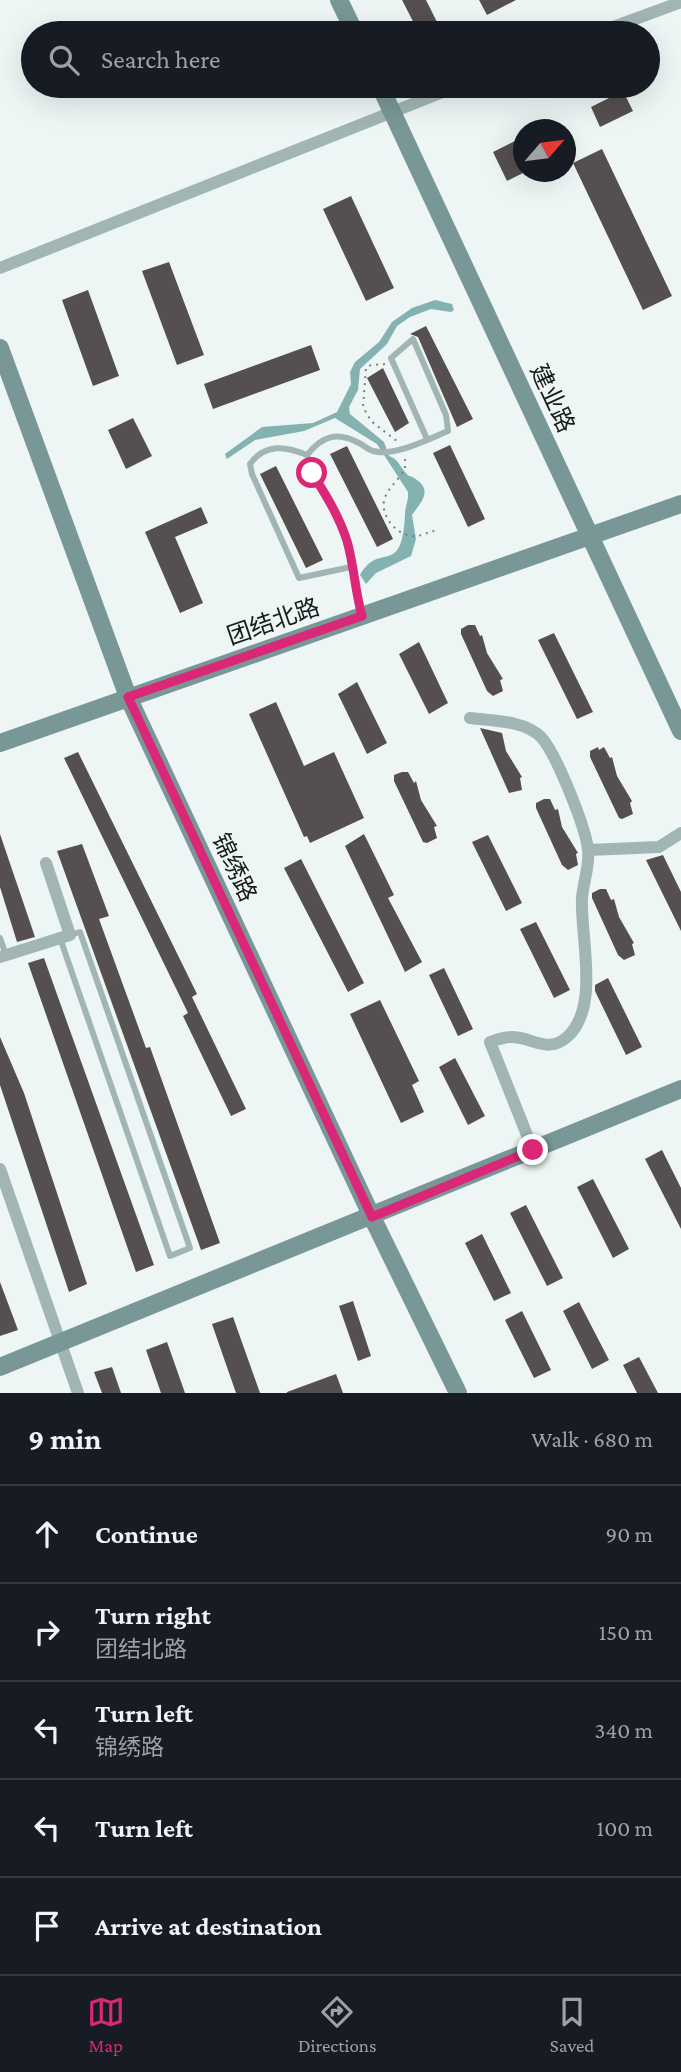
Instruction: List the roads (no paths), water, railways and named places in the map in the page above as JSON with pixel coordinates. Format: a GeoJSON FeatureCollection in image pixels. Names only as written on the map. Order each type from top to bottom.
{"type":"FeatureCollection","features":[{"type":"Feature","properties":{"kind":"street"},"geometry":{"type":"LineString","coordinates":[[340,0],[350,21]]}},
{"type":"Feature","properties":{"kind":"street"},"geometry":{"type":"LineString","coordinates":[[630,21],[681,2]]}},
{"type":"Feature","properties":{"kind":"street","name":"建业路"},"geometry":{"type":"LineString","coordinates":[[385,98],[681,731]]}},
{"type":"Feature","properties":{"kind":"street"},"geometry":{"type":"LineString","coordinates":[[0,268],[426,98]]}},
{"type":"Feature","properties":{"kind":"street","name":"锦绣路"},"geometry":{"type":"LineString","coordinates":[[0,348],[128,697],[372,1217],[458,1393]]}},
{"type":"Feature","properties":{"kind":"street","name":"团结北路"},"geometry":{"type":"LineString","coordinates":[[0,743],[681,504]]}},
{"type":"Feature","properties":{"kind":"street"},"geometry":{"type":"LineString","coordinates":[[470,718],[521,724],[540,737],[559,764],[588,850],[582,900],[587,978],[578,1023],[567,1037],[555,1044],[537,1045],[512,1037],[490,1042],[533,1150]]}},
{"type":"Feature","properties":{"kind":"street"},"geometry":{"type":"LineString","coordinates":[[588,850],[659,847],[681,833]]}},
{"type":"Feature","properties":{"kind":"street"},"geometry":{"type":"LineString","coordinates":[[3,956],[65,937],[46,863]]}},
{"type":"Feature","properties":{"kind":"street"},"geometry":{"type":"LineString","coordinates":[[0,1367],[372,1217],[681,1088]]}},
{"type":"Feature","properties":{"kind":"street"},"geometry":{"type":"LineString","coordinates":[[0,1169],[78,1393]]}},
{"type":"Feature","properties":{"kind":"lane"},"geometry":{"type":"LineString","coordinates":[[306,455],[316,444],[329,436],[342,435],[374,452],[406,451],[448,431],[446,415],[413,339],[391,358],[427,439]]}},
{"type":"Feature","properties":{"kind":"lane"},"geometry":{"type":"LineString","coordinates":[[351,567],[299,578],[252,474],[250,464],[265,451],[288,447],[306,455],[312,473],[335,510],[348,544],[362,616]]}},
{"type":"Feature","properties":{"kind":"lane"},"geometry":{"type":"LineString","coordinates":[[80,932],[190,1248],[170,1256],[65,937],[80,932]]}},
{"type":"Feature","properties":{"kind":"lane"},"geometry":{"type":"LineString","coordinates":[[0,937],[3,956]]}},
{"type":"Feature","properties":{"kind":"water"},"geometry":{"type":"Polygon","coordinates":[[[435,300],[452,304],[454,310],[451,312],[431,309],[410,317],[397,326],[387,344],[360,369],[358,390],[349,407],[350,414],[384,442],[389,456],[420,483],[425,492],[412,515],[416,539],[411,556],[376,573],[366,584],[360,575],[368,565],[395,553],[400,546],[408,498],[408,492],[377,444],[335,418],[304,431],[255,440],[227,459],[225,454],[262,427],[313,423],[337,412],[351,384],[350,372],[355,362],[379,342],[392,322],[412,308],[435,300]]]}}]}
